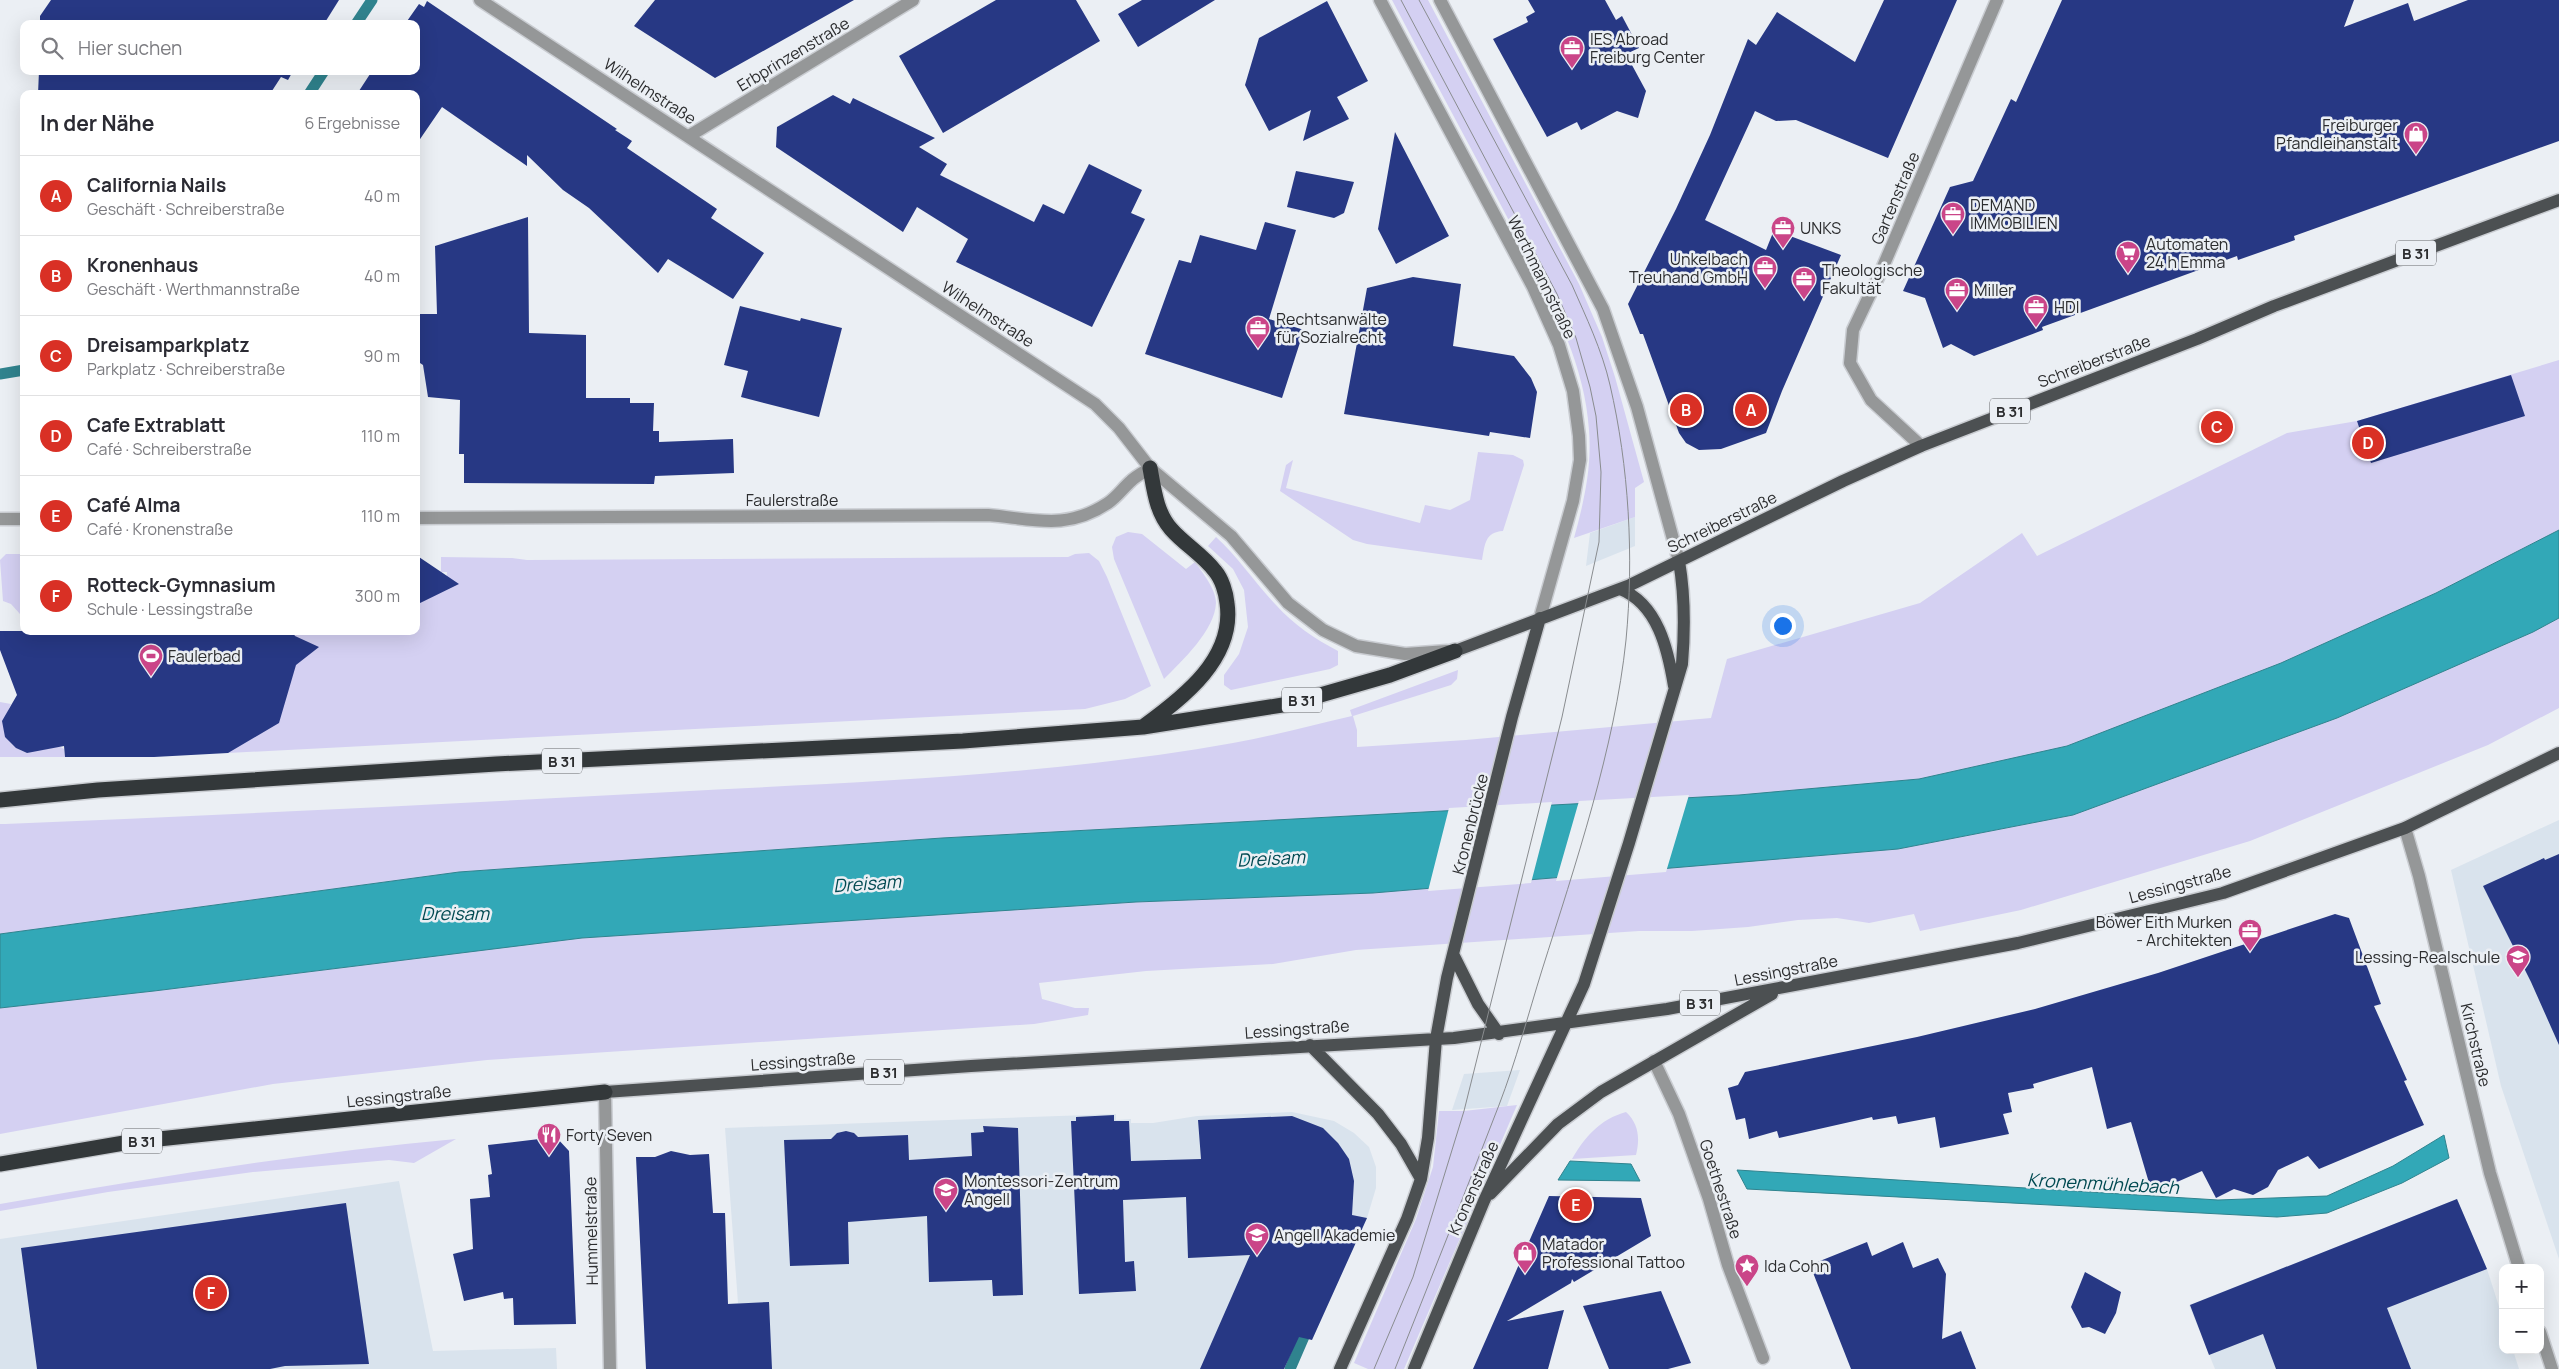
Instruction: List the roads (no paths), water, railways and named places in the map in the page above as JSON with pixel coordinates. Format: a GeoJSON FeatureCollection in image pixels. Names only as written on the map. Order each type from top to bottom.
{"type":"FeatureCollection","features":[{"type":"Feature","properties":{"kind":"highway"},"geometry":{"type":"LineString","coordinates":[[1143,727],[1178,702],[1216,658],[1230,621],[1226,594],[1217,572],[1171,529],[1159,510],[1150,468]]}},
{"type":"Feature","properties":{"kind":"highway","name":"B 31"},"geometry":{"type":"LineString","coordinates":[[0,800],[98,790],[496,764],[963,742],[1143,727],[1290,704],[1390,675],[1455,651]]}},
{"type":"Feature","properties":{"kind":"highway","name":"Lessingstraße"},"geometry":{"type":"LineString","coordinates":[[0,1164],[130,1142],[605,1092]]}},
{"type":"Feature","properties":{"kind":"main road","name":"Schreiberstraße"},"geometry":{"type":"LineString","coordinates":[[1540,618],[1620,589],[1843,481],[1921,446],[2197,339],[2283,303],[2559,200]]}},
{"type":"Feature","properties":{"kind":"main road"},"geometry":{"type":"LineString","coordinates":[[1567,1024],[1590,969],[1670,709],[1682,664],[1685,594],[1680,561]]}},
{"type":"Feature","properties":{"kind":"main road"},"geometry":{"type":"LineString","coordinates":[[1620,589],[1641,601],[1655,620],[1671,666],[1675,691]]}},
{"type":"Feature","properties":{"kind":"main road","name":"B 31"},"geometry":{"type":"LineString","coordinates":[[1455,651],[1540,618]]}},
{"type":"Feature","properties":{"kind":"main road","name":"Kronenbrücke"},"geometry":{"type":"LineString","coordinates":[[1436,1039],[1447,978],[1540,618]]}},
{"type":"Feature","properties":{"kind":"main road","name":"Lessingstraße"},"geometry":{"type":"LineString","coordinates":[[605,1092],[971,1066],[1170,1056],[1310,1045],[1499,1034],[1780,989],[2018,943],[2223,893],[2404,828],[2559,753]]}},
{"type":"Feature","properties":{"kind":"main road"},"geometry":{"type":"LineString","coordinates":[[1453,954],[1478,1004],[1499,1034]]}},
{"type":"Feature","properties":{"kind":"main road"},"geometry":{"type":"LineString","coordinates":[[1484,1201],[1558,1124],[1601,1092],[1780,989]]}},
{"type":"Feature","properties":{"kind":"main road","name":"Kronenstraße"},"geometry":{"type":"LineString","coordinates":[[1414,1369],[1484,1201],[1567,1024]]}},
{"type":"Feature","properties":{"kind":"main road"},"geometry":{"type":"LineString","coordinates":[[1340,1369],[1407,1219],[1421,1179],[1428,1138],[1436,1039]]}},
{"type":"Feature","properties":{"kind":"main road"},"geometry":{"type":"LineString","coordinates":[[1310,1045],[1378,1114],[1401,1144],[1421,1179]]}},
{"type":"Feature","properties":{"kind":"street","name":"Wilhelmstraße"},"geometry":{"type":"LineString","coordinates":[[480,0],[1095,404],[1119,428],[1150,468],[1231,536],[1288,603],[1322,630],[1356,646],[1405,654],[1455,651]]}},
{"type":"Feature","properties":{"kind":"street","name":"Erbprinzenstraße"},"geometry":{"type":"LineString","coordinates":[[689,136],[913,0]]}},
{"type":"Feature","properties":{"kind":"street","name":"Werthmannstraße"},"geometry":{"type":"LineString","coordinates":[[1380,0],[1533,288],[1558,345],[1573,392],[1580,436],[1580,460],[1573,501],[1540,618]]}},
{"type":"Feature","properties":{"kind":"street"},"geometry":{"type":"LineString","coordinates":[[1440,0],[1603,309],[1637,407],[1680,561]]}},
{"type":"Feature","properties":{"kind":"street","name":"Gartenstraße"},"geometry":{"type":"LineString","coordinates":[[1921,446],[1871,400],[1850,363],[1853,330],[1886,260],[1997,0]]}},
{"type":"Feature","properties":{"kind":"street","name":"Faulerstraße"},"geometry":{"type":"LineString","coordinates":[[420,518],[988,515],[1032,522],[1062,521],[1076,519],[1109,502],[1132,480],[1150,468]]}},
{"type":"Feature","properties":{"kind":"street"},"geometry":{"type":"LineString","coordinates":[[0,519],[20,518]]}},
{"type":"Feature","properties":{"kind":"street","name":"Kirchstraße"},"geometry":{"type":"LineString","coordinates":[[2404,828],[2420,876],[2490,1173],[2518,1264]]}},
{"type":"Feature","properties":{"kind":"street","name":"Goethestraße"},"geometry":{"type":"LineString","coordinates":[[1654,1061],[1679,1114],[1709,1199],[1728,1265],[1763,1358]]}},
{"type":"Feature","properties":{"kind":"street","name":"Hummelstraße"},"geometry":{"type":"LineString","coordinates":[[605,1092],[610,1369]]}},
{"type":"Feature","properties":{"kind":"street"},"geometry":{"type":"LineString","coordinates":[[2544,1344],[2552,1369]]}},
{"type":"Feature","properties":{"kind":"water","name":"Dreisam"},"geometry":{"type":"Polygon","coordinates":[[[2559,530],[2559,618],[2533,632],[2337,718],[2073,815],[1898,849],[1373,893],[1136,902],[582,938],[154,991],[0,1008],[0,934],[459,872],[942,838],[1739,795],[1919,779],[2067,746],[2281,663],[2436,593],[2559,530]]]}},
{"type":"Feature","properties":{"kind":"water"},"geometry":{"type":"Polygon","coordinates":[[[2444,1135],[2449,1158],[2402,1183],[2327,1213],[2277,1217],[1747,1189],[1737,1170],[2218,1200],[2327,1196],[2393,1166],[2444,1135]]]}},
{"type":"Feature","properties":{"kind":"water"},"geometry":{"type":"Polygon","coordinates":[[[1570,1161],[1631,1164],[1640,1181],[1558,1180],[1570,1161]]]}},
{"type":"Feature","properties":{"kind":"waterway"},"geometry":{"type":"LineString","coordinates":[[359,20],[372,0]]}},
{"type":"Feature","properties":{"kind":"waterway"},"geometry":{"type":"LineString","coordinates":[[312,90],[321,75]]}},
{"type":"Feature","properties":{"kind":"waterway"},"geometry":{"type":"LineString","coordinates":[[0,374],[20,371]]}},
{"type":"Feature","properties":{"kind":"waterway","name":"Kronenmühlebach"},"geometry":{"type":"LineString","coordinates":[[1290,1369],[1309,1325]]}},
{"type":"Feature","properties":{"kind":"tram line"},"geometry":{"type":"LineString","coordinates":[[1374,1369],[1413,1277],[1464,1111],[1562,717],[1599,542],[1601,472],[1596,416],[1576,338],[1557,294],[1401,0]]}},
{"type":"Feature","properties":{"kind":"tram line"},"geometry":{"type":"LineString","coordinates":[[1395,1369],[1505,1088],[1580,848],[1603,764],[1621,681],[1630,576],[1628,512],[1622,448],[1607,372],[1598,346],[1572,285],[1419,0]]}},
{"type":"Feature","properties":{"kind":"place","name":"IES Abroad Freiburg Center"},"geometry":{"type":"Point","coordinates":[1572,69]}},
{"type":"Feature","properties":{"kind":"place","name":"Freiburger Pfandleihanstalt"},"geometry":{"type":"Point","coordinates":[2416,155]}},
{"type":"Feature","properties":{"kind":"place","name":"DEMAND IMMOBILIEN"},"geometry":{"type":"Point","coordinates":[1953,235]}},
{"type":"Feature","properties":{"kind":"place","name":"UNKS"},"geometry":{"type":"Point","coordinates":[1783,249]}},
{"type":"Feature","properties":{"kind":"place","name":"Automaten 24 h Emma"},"geometry":{"type":"Point","coordinates":[2128,274]}},
{"type":"Feature","properties":{"kind":"place","name":"Unkelbach Treuhand GmbH"},"geometry":{"type":"Point","coordinates":[1765,289]}},
{"type":"Feature","properties":{"kind":"place","name":"Theologische Fakultät"},"geometry":{"type":"Point","coordinates":[1804,300]}},
{"type":"Feature","properties":{"kind":"place","name":"Miller"},"geometry":{"type":"Point","coordinates":[1957,311]}},
{"type":"Feature","properties":{"kind":"place","name":"HDI"},"geometry":{"type":"Point","coordinates":[2036,328]}},
{"type":"Feature","properties":{"kind":"place","name":"Rechtsanwälte für Sozialrecht"},"geometry":{"type":"Point","coordinates":[1258,349]}},
{"type":"Feature","properties":{"kind":"place","name":"Kronenhaus"},"geometry":{"type":"Point","coordinates":[1686,410]}},
{"type":"Feature","properties":{"kind":"place","name":"California Nails"},"geometry":{"type":"Point","coordinates":[1751,410]}},
{"type":"Feature","properties":{"kind":"place","name":"Dreisamparkplatz"},"geometry":{"type":"Point","coordinates":[2217,427]}},
{"type":"Feature","properties":{"kind":"place","name":"Cafe Extrablatt"},"geometry":{"type":"Point","coordinates":[2368,443]}},
{"type":"Feature","properties":{"kind":"place","name":"Faulerbad"},"geometry":{"type":"Point","coordinates":[151,677]}},
{"type":"Feature","properties":{"kind":"place","name":"Böwer Eith Murken - Architekten"},"geometry":{"type":"Point","coordinates":[2250,952]}},
{"type":"Feature","properties":{"kind":"place","name":"Lessing-Realschule"},"geometry":{"type":"Point","coordinates":[2518,978]}},
{"type":"Feature","properties":{"kind":"place","name":"Forty Seven"},"geometry":{"type":"Point","coordinates":[549,1156]}},
{"type":"Feature","properties":{"kind":"place","name":"Café Alma"},"geometry":{"type":"Point","coordinates":[1576,1205]}},
{"type":"Feature","properties":{"kind":"place","name":"Montessori-Zentrum Angell"},"geometry":{"type":"Point","coordinates":[946,1211]}},
{"type":"Feature","properties":{"kind":"place","name":"Angell Akademie"},"geometry":{"type":"Point","coordinates":[1257,1256]}},
{"type":"Feature","properties":{"kind":"place","name":"Matador Professional Tattoo"},"geometry":{"type":"Point","coordinates":[1525,1274]}},
{"type":"Feature","properties":{"kind":"place","name":"Ida Cohn"},"geometry":{"type":"Point","coordinates":[1747,1287]}},
{"type":"Feature","properties":{"kind":"place","name":"Rotteck-Gymnasium"},"geometry":{"type":"Point","coordinates":[211,1293]}}]}
